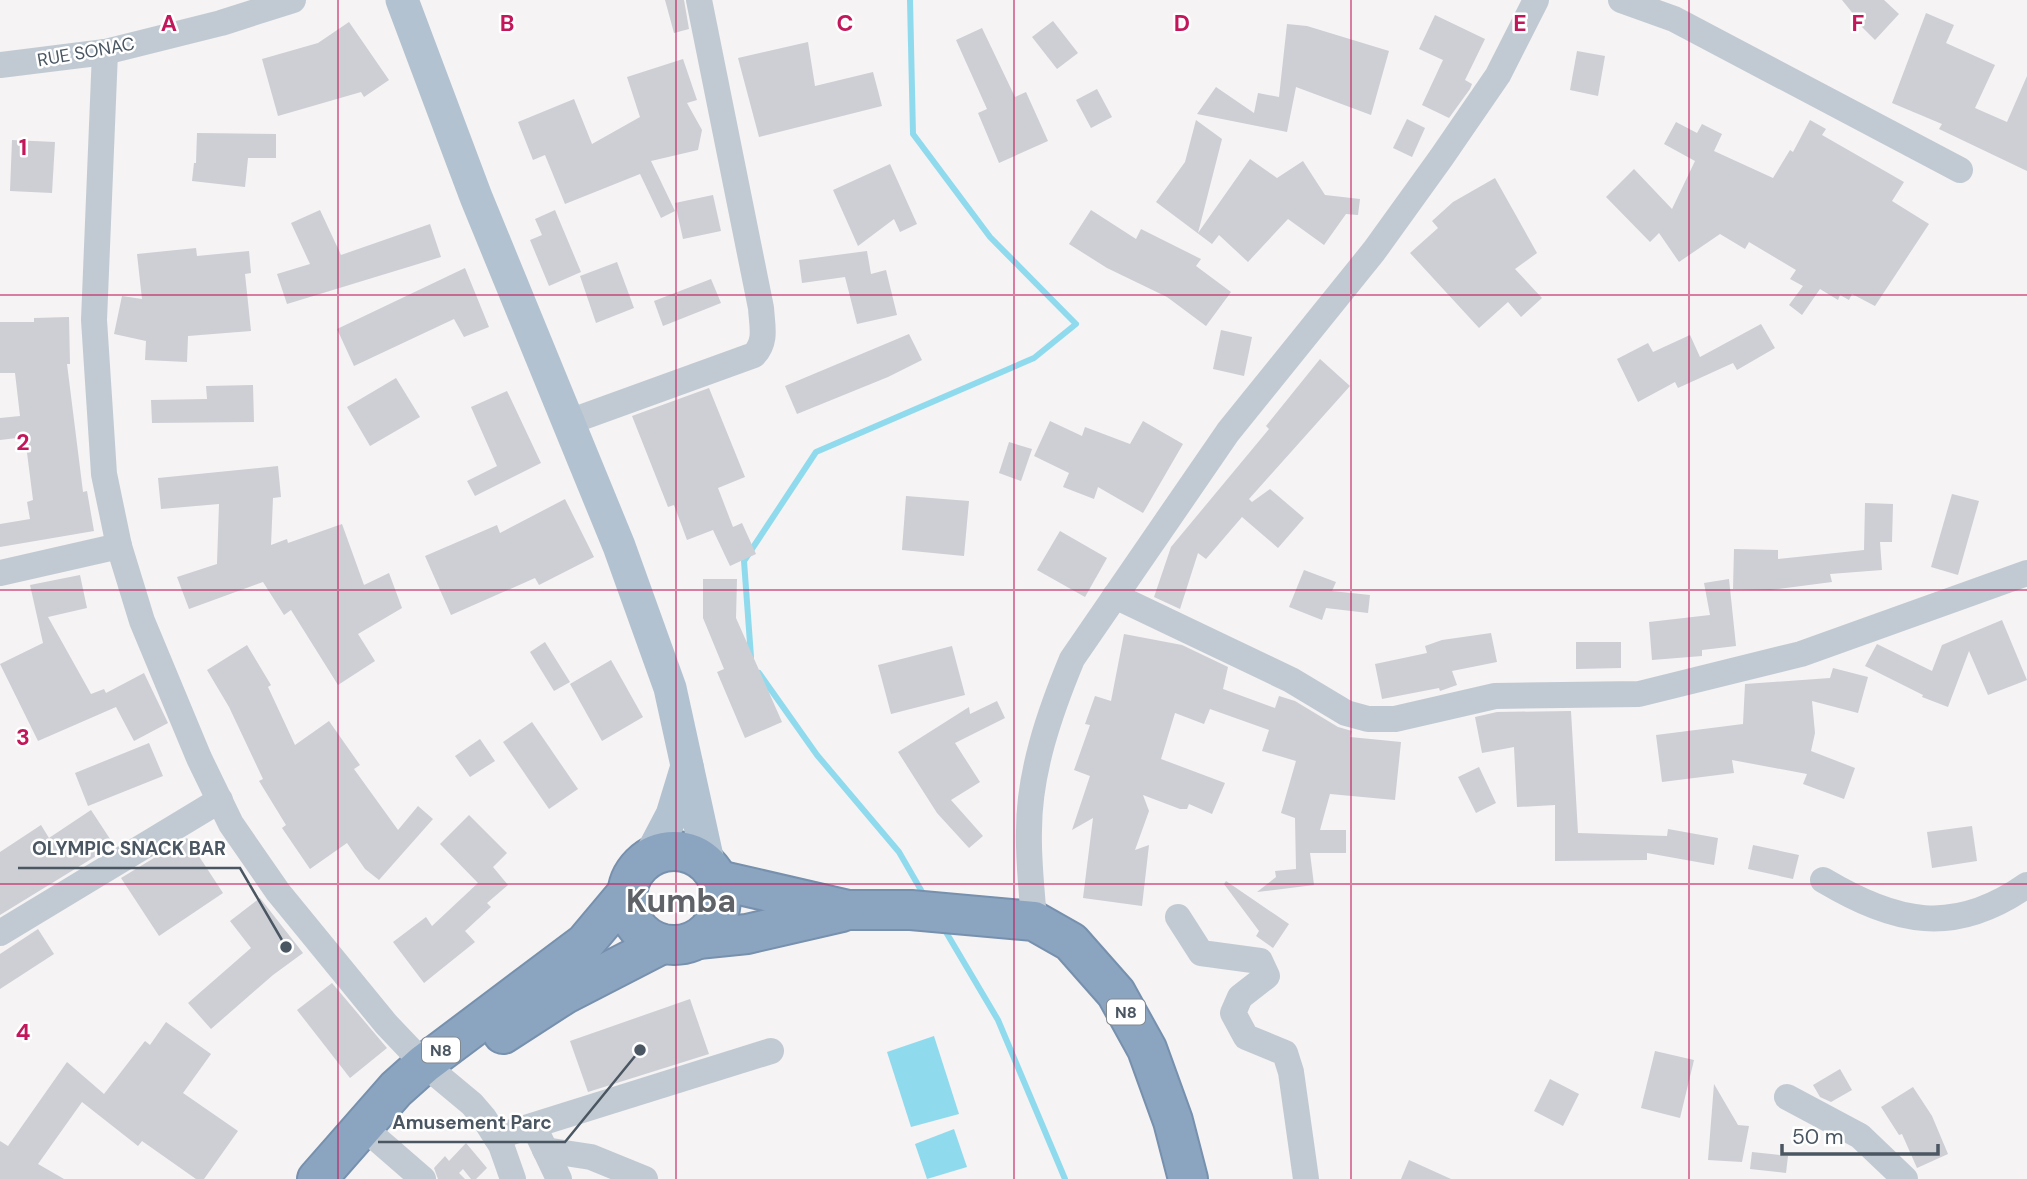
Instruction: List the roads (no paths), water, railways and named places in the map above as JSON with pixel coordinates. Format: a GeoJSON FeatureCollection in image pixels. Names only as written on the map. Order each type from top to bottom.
{"type":"FeatureCollection","features":[{"type":"Feature","properties":{"kind":"highway"},"geometry":{"type":"LineString","coordinates":[[665,852],[681,852],[696,856],[713,873],[722,897],[719,913],[711,929],[680,942],[647,937],[635,925],[628,909],[627,893],[639,866],[650,858],[665,852]]}},
{"type":"Feature","properties":{"kind":"highway","name":"N8"},"geometry":{"type":"LineString","coordinates":[[713,873],[848,911]]}},
{"type":"Feature","properties":{"kind":"highway","name":"N8"},"geometry":{"type":"LineString","coordinates":[[317,1179],[360,1126],[433,1071],[585,943],[627,893]]}},
{"type":"Feature","properties":{"kind":"highway","name":"N8"},"geometry":{"type":"LineString","coordinates":[[345,1179],[410,1103],[433,1071],[565,993],[680,942],[747,934],[848,911],[911,910],[1034,921],[1071,942],[1116,993],[1147,1049],[1173,1121],[1188,1179]]}},
{"type":"Feature","properties":{"kind":"main road"},"geometry":{"type":"LineString","coordinates":[[402,0],[476,197],[619,546],[670,688],[713,873]]}},
{"type":"Feature","properties":{"kind":"main road"},"geometry":{"type":"LineString","coordinates":[[650,858],[671,815],[688,763]]}},
{"type":"Feature","properties":{"kind":"street","name":"RUE SONAC"},"geometry":{"type":"LineString","coordinates":[[0,65],[105,52],[221,23],[293,0]]}},
{"type":"Feature","properties":{"kind":"street"},"geometry":{"type":"LineString","coordinates":[[569,422],[754,355],[764,337],[761,308],[699,0]]}},
{"type":"Feature","properties":{"kind":"street"},"geometry":{"type":"LineString","coordinates":[[1034,921],[1028,828],[1038,761],[1055,700],[1073,659],[1227,432],[1374,251],[1441,158],[1498,75],[1536,0]]}},
{"type":"Feature","properties":{"kind":"street"},"geometry":{"type":"LineString","coordinates":[[1621,0],[1675,19],[1960,170]]}},
{"type":"Feature","properties":{"kind":"street"},"geometry":{"type":"LineString","coordinates":[[105,52],[94,320],[104,474],[119,546],[142,621],[231,824],[278,892],[386,1024],[433,1071],[472,1104],[496,1137],[513,1179]]}},
{"type":"Feature","properties":{"kind":"street"},"geometry":{"type":"LineString","coordinates":[[0,573],[119,546]]}},
{"type":"Feature","properties":{"kind":"street"},"geometry":{"type":"LineString","coordinates":[[1115,596],[1291,680],[1346,713],[1368,719],[1395,719],[1495,696],[1639,694],[1801,654],[2027,573]]}},
{"type":"Feature","properties":{"kind":"street"},"geometry":{"type":"LineString","coordinates":[[0,933],[220,800]]}},
{"type":"Feature","properties":{"kind":"street"},"geometry":{"type":"LineString","coordinates":[[1823,880],[1860,901],[1894,915],[1927,920],[1975,911],[2002,901],[2027,885]]}},
{"type":"Feature","properties":{"kind":"street"},"geometry":{"type":"LineString","coordinates":[[1178,916],[1201,953],[1260,961],[1267,976],[1240,997],[1233,1013],[1246,1037],[1285,1053],[1291,1072],[1306,1179]]}},
{"type":"Feature","properties":{"kind":"street"},"geometry":{"type":"LineString","coordinates":[[496,1137],[771,1051]]}},
{"type":"Feature","properties":{"kind":"street"},"geometry":{"type":"LineString","coordinates":[[1787,1097],[1860,1136],[1905,1179]]}},
{"type":"Feature","properties":{"kind":"street"},"geometry":{"type":"LineString","coordinates":[[534,1126],[559,1179]]}},
{"type":"Feature","properties":{"kind":"street"},"geometry":{"type":"LineString","coordinates":[[378,1140],[423,1179]]}},
{"type":"Feature","properties":{"kind":"street"},"geometry":{"type":"LineString","coordinates":[[545,1150],[591,1157],[645,1179]]}},
{"type":"Feature","properties":{"kind":"water"},"geometry":{"type":"Polygon","coordinates":[[[934,1036],[959,1114],[911,1127],[887,1052],[934,1036]]]}},
{"type":"Feature","properties":{"kind":"water"},"geometry":{"type":"Polygon","coordinates":[[[954,1129],[967,1167],[927,1179],[915,1144],[954,1129]]]}},
{"type":"Feature","properties":{"kind":"waterway"},"geometry":{"type":"LineString","coordinates":[[751,657],[744,561],[816,452],[1034,358],[1076,324],[990,237],[913,134],[910,0]]}},
{"type":"Feature","properties":{"kind":"waterway"},"geometry":{"type":"LineString","coordinates":[[759,673],[817,755],[899,852],[925,897]]}},
{"type":"Feature","properties":{"kind":"waterway"},"geometry":{"type":"LineString","coordinates":[[943,927],[998,1020],[1065,1179]]}},
{"type":"Feature","properties":{"kind":"place","name":"OLYMPIC SNACK BAR"},"geometry":{"type":"Point","coordinates":[286,947]}},
{"type":"Feature","properties":{"kind":"place","name":"Amusement Parc"},"geometry":{"type":"Point","coordinates":[640,1050]}},
{"type":"Feature","properties":{"kind":"district","name":"Kumba"},"geometry":{"type":"Point","coordinates":[681,901]}}]}
